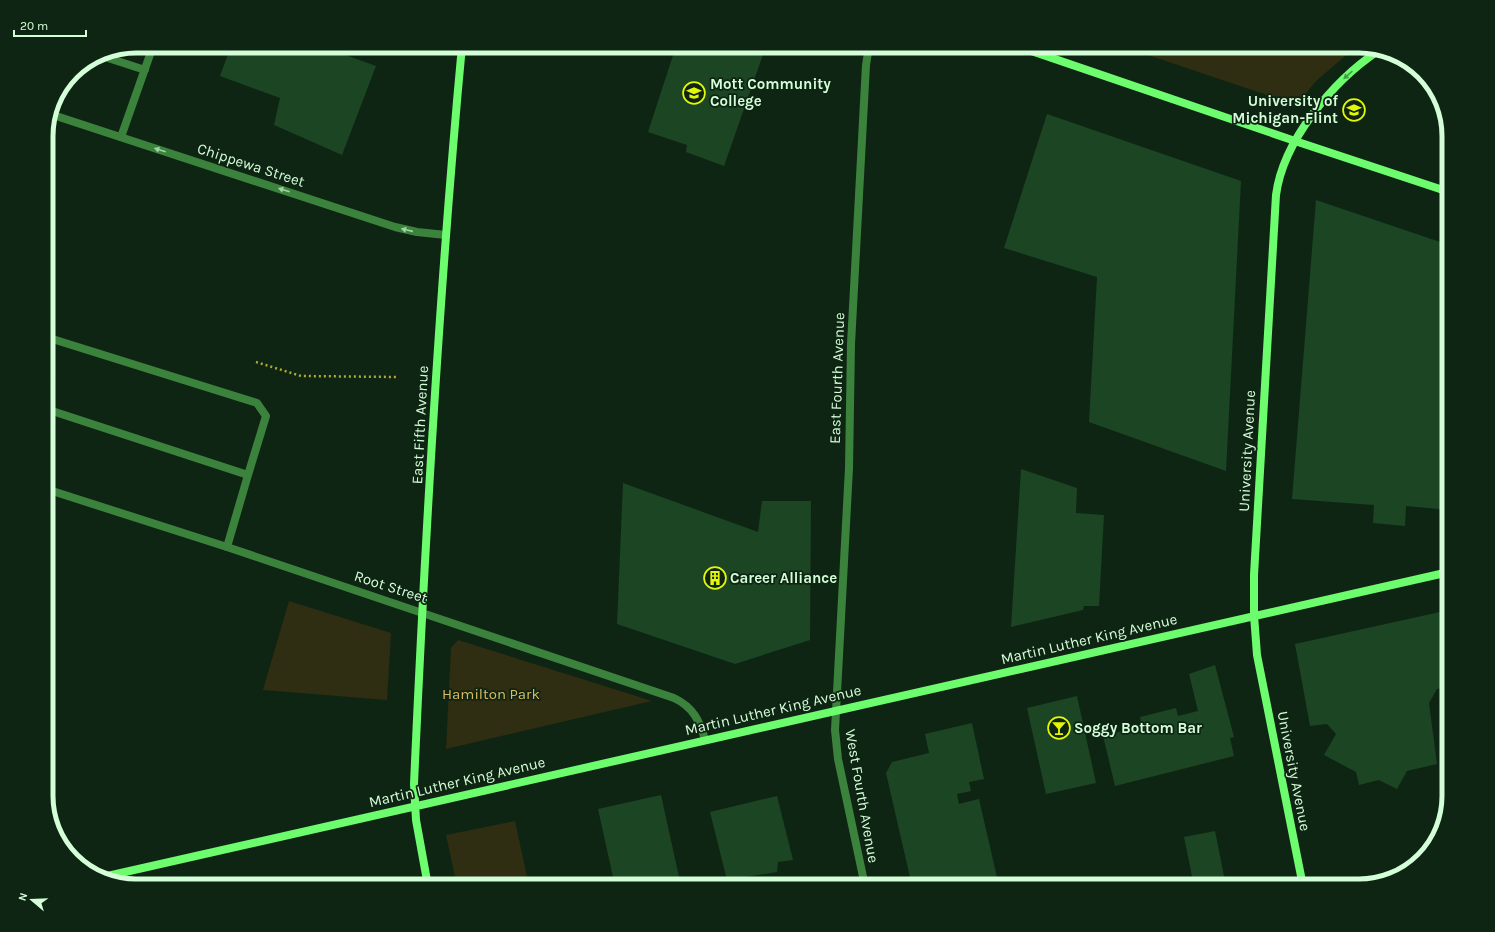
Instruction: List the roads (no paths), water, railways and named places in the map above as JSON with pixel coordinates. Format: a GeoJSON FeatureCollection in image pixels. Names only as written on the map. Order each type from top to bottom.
{"type":"FeatureCollection","features":[{"type":"Feature","properties":{"kind":"main road","name":"East Fifth Avenue"},"geometry":{"type":"LineString","coordinates":[[427,879],[418,835],[414,784],[433,429],[446,235],[461,53]]}},
{"type":"Feature","properties":{"kind":"main road"},"geometry":{"type":"LineString","coordinates":[[1037,53],[1442,190]]}},
{"type":"Feature","properties":{"kind":"main road","name":"University Avenue"},"geometry":{"type":"LineString","coordinates":[[1302,879],[1259,666],[1254,616],[1254,575],[1276,195],[1281,170],[1295,141],[1324,99],[1358,66],[1373,55]]}},
{"type":"Feature","properties":{"kind":"main road","name":"Martin Luther King Avenue"},"geometry":{"type":"LineString","coordinates":[[111,875],[1442,574]]}},
{"type":"Feature","properties":{"kind":"street"},"geometry":{"type":"LineString","coordinates":[[121,137],[151,53]]}},
{"type":"Feature","properties":{"kind":"street","name":"East Fourth Avenue"},"geometry":{"type":"LineString","coordinates":[[836,711],[849,468],[851,344],[868,53]]}},
{"type":"Feature","properties":{"kind":"street"},"geometry":{"type":"LineString","coordinates":[[108,58],[145,70]]}},
{"type":"Feature","properties":{"kind":"street","name":"Chippewa Street"},"geometry":{"type":"LineString","coordinates":[[56,116],[395,227],[417,232],[446,235]]}},
{"type":"Feature","properties":{"kind":"street"},"geometry":{"type":"LineString","coordinates":[[53,339],[257,403],[266,416],[227,547]]}},
{"type":"Feature","properties":{"kind":"street"},"geometry":{"type":"LineString","coordinates":[[53,411],[248,475]]}},
{"type":"Feature","properties":{"kind":"street","name":"Root Street"},"geometry":{"type":"LineString","coordinates":[[53,491],[227,547],[682,701],[693,711],[700,724],[704,740]]}},
{"type":"Feature","properties":{"kind":"street","name":"West Fourth Avenue"},"geometry":{"type":"LineString","coordinates":[[836,711],[835,730],[838,759],[864,879]]}},
{"type":"Feature","properties":{"kind":"place","name":"Mott Community College"},"geometry":{"type":"Point","coordinates":[694,93]}},
{"type":"Feature","properties":{"kind":"place","name":"University of Michigan-Flint"},"geometry":{"type":"Point","coordinates":[1354,110]}},
{"type":"Feature","properties":{"kind":"place","name":"Career Alliance"},"geometry":{"type":"Point","coordinates":[715,578]}},
{"type":"Feature","properties":{"kind":"place","name":"Soggy Bottom Bar"},"geometry":{"type":"Point","coordinates":[1059,728]}},
{"type":"Feature","properties":{"kind":"park label","name":"Hamilton Park"},"geometry":{"type":"Point","coordinates":[491,694]}}]}
